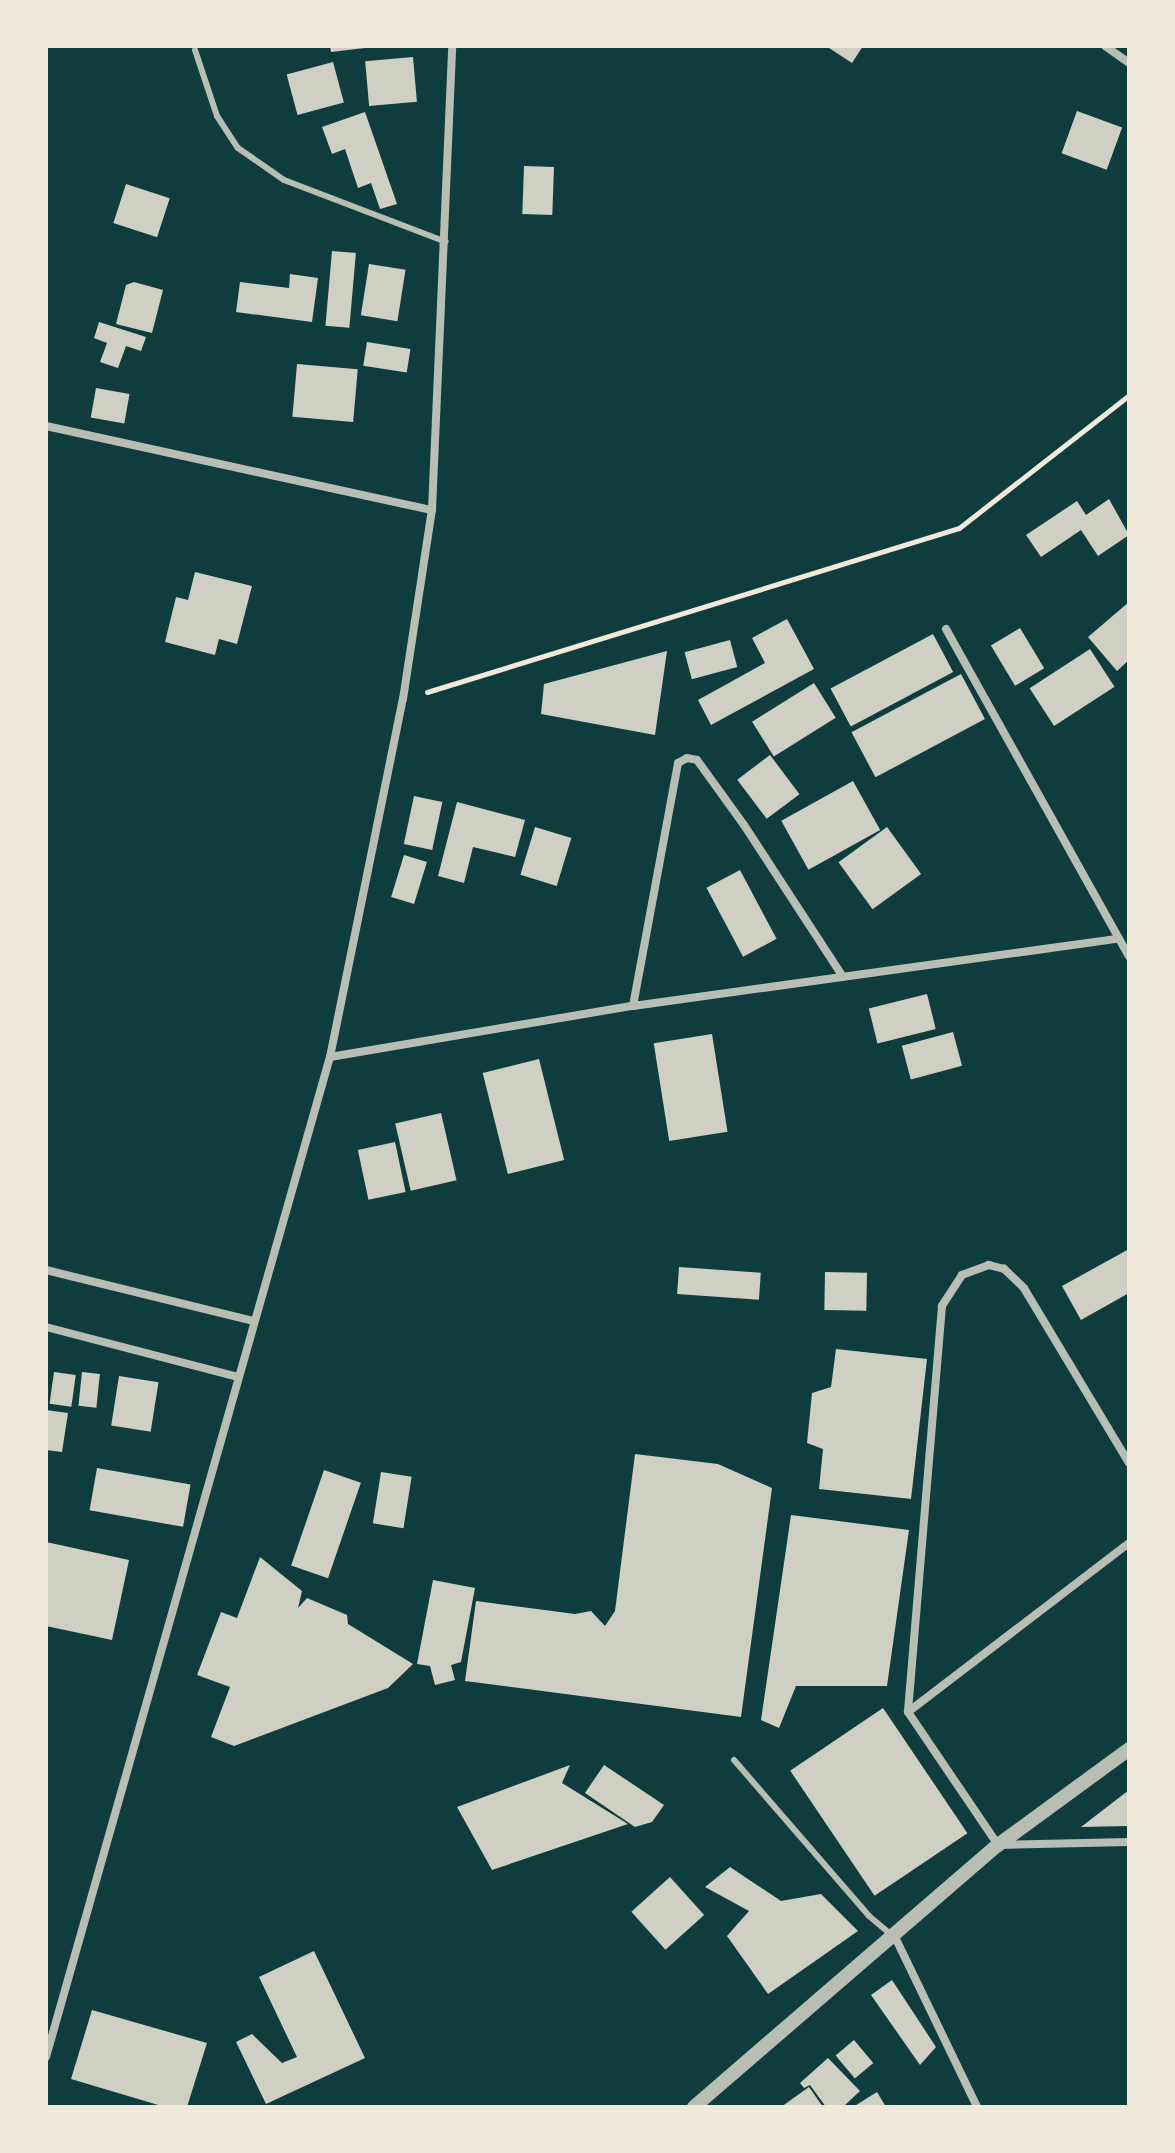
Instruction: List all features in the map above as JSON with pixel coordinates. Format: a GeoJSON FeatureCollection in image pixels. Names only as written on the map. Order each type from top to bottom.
{"type":"FeatureCollection","features":[{"type":"Feature","properties":{"kind":"street"},"geometry":{"type":"LineString","coordinates":[[46,2057],[330,1057],[403,699],[432,510],[446,242],[452,46]]}},
{"type":"Feature","properties":{"kind":"street"},"geometry":{"type":"LineString","coordinates":[[1105,46],[1129,63]]}},
{"type":"Feature","properties":{"kind":"street"},"geometry":{"type":"LineString","coordinates":[[46,426],[432,510]]}},
{"type":"Feature","properties":{"kind":"street"},"geometry":{"type":"LineString","coordinates":[[946,629],[1129,956]]}},
{"type":"Feature","properties":{"kind":"street"},"geometry":{"type":"LineString","coordinates":[[633,1006],[678,763],[687,758],[697,760],[744,825],[843,977]]}},
{"type":"Feature","properties":{"kind":"street"},"geometry":{"type":"LineString","coordinates":[[330,1057],[633,1006],[1118,939]]}},
{"type":"Feature","properties":{"kind":"street"},"geometry":{"type":"LineString","coordinates":[[998,1845],[908,1712],[942,1306],[962,1275],[989,1265],[1004,1269],[1024,1288],[1129,1463]]}},
{"type":"Feature","properties":{"kind":"street"},"geometry":{"type":"LineString","coordinates":[[46,1270],[254,1321]]}},
{"type":"Feature","properties":{"kind":"street"},"geometry":{"type":"LineString","coordinates":[[46,1327],[238,1377]]}},
{"type":"Feature","properties":{"kind":"street"},"geometry":{"type":"LineString","coordinates":[[908,1712],[1129,1543]]}},
{"type":"Feature","properties":{"kind":"street"},"geometry":{"type":"LineString","coordinates":[[694,2107],[895,1937],[998,1845],[1129,1749]]}},
{"type":"Feature","properties":{"kind":"street"},"geometry":{"type":"LineString","coordinates":[[998,1845],[1129,1842]]}},
{"type":"Feature","properties":{"kind":"street"},"geometry":{"type":"LineString","coordinates":[[895,1937],[977,2107]]}},
{"type":"Feature","properties":{"kind":"lane"},"geometry":{"type":"LineString","coordinates":[[195,50],[217,116],[238,148],[284,180],[446,242]]}},
{"type":"Feature","properties":{"kind":"lane"},"geometry":{"type":"LineString","coordinates":[[734,1760],[869,1916],[895,1937]]}},
{"type":"Feature","properties":{"kind":"path"},"geometry":{"type":"LineString","coordinates":[[403,699],[959,528],[1129,395]]}},
{"type":"Feature","properties":{"kind":"building"},"geometry":{"type":"Polygon","coordinates":[[[330,46],[365,46],[365,48],[331,52],[330,46]]]}},
{"type":"Feature","properties":{"kind":"building"},"geometry":{"type":"Polygon","coordinates":[[[826,46],[863,46],[852,63],[826,46]]]}},
{"type":"Feature","properties":{"kind":"building"},"geometry":{"type":"Polygon","coordinates":[[[413,57],[417,102],[369,106],[365,61],[413,57]]]}},
{"type":"Feature","properties":{"kind":"building"},"geometry":{"type":"Polygon","coordinates":[[[333,62],[344,103],[298,115],[287,74],[333,62]]]}},
{"type":"Feature","properties":{"kind":"building"},"geometry":{"type":"Polygon","coordinates":[[[1077,111],[1122,127],[1107,170],[1062,153],[1077,111]]]}},
{"type":"Feature","properties":{"kind":"building"},"geometry":{"type":"Polygon","coordinates":[[[365,112],[397,204],[380,209],[371,183],[358,188],[345,149],[332,154],[322,127],[365,112]]]}},
{"type":"Feature","properties":{"kind":"building"},"geometry":{"type":"Polygon","coordinates":[[[524,166],[554,167],[552,215],[522,214],[524,166]]]}},
{"type":"Feature","properties":{"kind":"building"},"geometry":{"type":"Polygon","coordinates":[[[126,184],[170,198],[157,237],[113,223],[126,184]]]}},
{"type":"Feature","properties":{"kind":"building"},"geometry":{"type":"Polygon","coordinates":[[[332,251],[356,253],[349,328],[325,326],[332,251]]]}},
{"type":"Feature","properties":{"kind":"building"},"geometry":{"type":"Polygon","coordinates":[[[369,264],[406,270],[397,321],[361,315],[369,264]]]}},
{"type":"Feature","properties":{"kind":"building"},"geometry":{"type":"Polygon","coordinates":[[[290,274],[318,278],[312,322],[236,312],[240,282],[289,288],[290,274]]]}},
{"type":"Feature","properties":{"kind":"building"},"geometry":{"type":"Polygon","coordinates":[[[134,282],[163,290],[152,333],[116,324],[126,285],[134,282]]]}},
{"type":"Feature","properties":{"kind":"building"},"geometry":{"type":"Polygon","coordinates":[[[99,322],[146,337],[141,351],[126,346],[118,368],[100,362],[107,343],[94,338],[99,322]]]}},
{"type":"Feature","properties":{"kind":"building"},"geometry":{"type":"Polygon","coordinates":[[[367,342],[410,349],[407,373],[363,366],[367,342]]]}},
{"type":"Feature","properties":{"kind":"building"},"geometry":{"type":"Polygon","coordinates":[[[297,364],[358,369],[353,422],[292,417],[297,364]]]}},
{"type":"Feature","properties":{"kind":"building"},"geometry":{"type":"Polygon","coordinates":[[[96,388],[129,394],[124,423],[91,418],[96,388]]]}},
{"type":"Feature","properties":{"kind":"building"},"geometry":{"type":"Polygon","coordinates":[[[1109,499],[1129,535],[1098,556],[1081,530],[1041,557],[1026,535],[1077,501],[1086,515],[1109,499]]]}},
{"type":"Feature","properties":{"kind":"building"},"geometry":{"type":"Polygon","coordinates":[[[195,572],[252,586],[237,644],[219,639],[215,655],[165,642],[176,597],[188,600],[195,572]]]}},
{"type":"Feature","properties":{"kind":"building"},"geometry":{"type":"Polygon","coordinates":[[[1129,602],[1129,660],[1117,671],[1088,637],[1129,602]]]}},
{"type":"Feature","properties":{"kind":"building"},"geometry":{"type":"Polygon","coordinates":[[[787,619],[814,669],[711,725],[698,700],[765,663],[752,638],[787,619]]]}},
{"type":"Feature","properties":{"kind":"building"},"geometry":{"type":"Polygon","coordinates":[[[1020,628],[1044,668],[1015,686],[991,646],[1020,628]]]}},
{"type":"Feature","properties":{"kind":"building"},"geometry":{"type":"Polygon","coordinates":[[[933,634],[953,672],[851,726],[831,688],[933,634]]]}},
{"type":"Feature","properties":{"kind":"building"},"geometry":{"type":"Polygon","coordinates":[[[730,640],[737,667],[692,679],[685,652],[730,640]]]}},
{"type":"Feature","properties":{"kind":"building"},"geometry":{"type":"Polygon","coordinates":[[[1090,649],[1115,687],[1054,726],[1030,688],[1090,649]]]}},
{"type":"Feature","properties":{"kind":"building"},"geometry":{"type":"Polygon","coordinates":[[[667,651],[655,735],[541,714],[544,684],[667,651]]]}},
{"type":"Feature","properties":{"kind":"building"},"geometry":{"type":"Polygon","coordinates":[[[961,674],[985,719],[875,777],[852,732],[961,674]]]}},
{"type":"Feature","properties":{"kind":"building"},"geometry":{"type":"Polygon","coordinates":[[[814,683],[836,718],[774,756],[752,722],[814,683]]]}},
{"type":"Feature","properties":{"kind":"building"},"geometry":{"type":"Polygon","coordinates":[[[770,755],[799,794],[767,819],[737,780],[770,755]]]}},
{"type":"Feature","properties":{"kind":"building"},"geometry":{"type":"Polygon","coordinates":[[[853,781],[880,830],[808,870],[781,821],[853,781]]]}},
{"type":"Feature","properties":{"kind":"building"},"geometry":{"type":"Polygon","coordinates":[[[414,796],[442,802],[432,850],[404,844],[414,796]]]}},
{"type":"Feature","properties":{"kind":"building"},"geometry":{"type":"Polygon","coordinates":[[[457,802],[525,820],[515,857],[473,847],[464,883],[438,876],[457,802]]]}},
{"type":"Feature","properties":{"kind":"building"},"geometry":{"type":"Polygon","coordinates":[[[535,827],[571,838],[557,886],[520,875],[535,827]]]}},
{"type":"Feature","properties":{"kind":"building"},"geometry":{"type":"Polygon","coordinates":[[[887,827],[921,874],[873,909],[838,862],[887,827]]]}},
{"type":"Feature","properties":{"kind":"building"},"geometry":{"type":"Polygon","coordinates":[[[404,855],[427,862],[414,904],[391,897],[404,855]]]}},
{"type":"Feature","properties":{"kind":"building"},"geometry":{"type":"Polygon","coordinates":[[[740,870],[777,939],[743,957],[706,888],[740,870]]]}},
{"type":"Feature","properties":{"kind":"building"},"geometry":{"type":"Polygon","coordinates":[[[927,994],[936,1029],[877,1043],[869,1009],[927,994]]]}},
{"type":"Feature","properties":{"kind":"building"},"geometry":{"type":"Polygon","coordinates":[[[953,1032],[962,1066],[911,1080],[902,1046],[953,1032]]]}},
{"type":"Feature","properties":{"kind":"building"},"geometry":{"type":"Polygon","coordinates":[[[712,1034],[727,1132],[669,1141],[654,1043],[712,1034]]]}},
{"type":"Feature","properties":{"kind":"building"},"geometry":{"type":"Polygon","coordinates":[[[539,1059],[564,1160],[508,1174],[483,1073],[539,1059]]]}},
{"type":"Feature","properties":{"kind":"building"},"geometry":{"type":"Polygon","coordinates":[[[441,1113],[457,1180],[411,1191],[395,1124],[441,1113]]]}},
{"type":"Feature","properties":{"kind":"building"},"geometry":{"type":"Polygon","coordinates":[[[395,1142],[406,1192],[368,1200],[358,1150],[395,1142]]]}},
{"type":"Feature","properties":{"kind":"building"},"geometry":{"type":"Polygon","coordinates":[[[1129,1249],[1129,1293],[1081,1320],[1062,1286],[1129,1249]]]}},
{"type":"Feature","properties":{"kind":"building"},"geometry":{"type":"Polygon","coordinates":[[[679,1267],[761,1273],[759,1300],[677,1294],[679,1267]]]}},
{"type":"Feature","properties":{"kind":"building"},"geometry":{"type":"Polygon","coordinates":[[[825,1272],[867,1273],[866,1311],[824,1310],[825,1272]]]}},
{"type":"Feature","properties":{"kind":"building"},"geometry":{"type":"Polygon","coordinates":[[[836,1349],[927,1359],[911,1499],[819,1489],[823,1449],[807,1443],[812,1393],[831,1387],[836,1349]]]}},
{"type":"Feature","properties":{"kind":"building"},"geometry":{"type":"Polygon","coordinates":[[[54,1372],[76,1375],[71,1407],[50,1404],[54,1372]]]}},
{"type":"Feature","properties":{"kind":"building"},"geometry":{"type":"Polygon","coordinates":[[[82,1372],[100,1374],[96,1408],[78,1406],[82,1372]]]}},
{"type":"Feature","properties":{"kind":"building"},"geometry":{"type":"Polygon","coordinates":[[[119,1376],[159,1382],[151,1432],[111,1425],[119,1376]]]}},
{"type":"Feature","properties":{"kind":"building"},"geometry":{"type":"Polygon","coordinates":[[[46,1410],[68,1413],[62,1452],[46,1450],[46,1410]]]}},
{"type":"Feature","properties":{"kind":"building"},"geometry":{"type":"Polygon","coordinates":[[[635,1454],[718,1464],[772,1488],[741,1717],[465,1681],[476,1601],[575,1614],[591,1611],[605,1626],[615,1611],[635,1454]]]}},
{"type":"Feature","properties":{"kind":"building"},"geometry":{"type":"Polygon","coordinates":[[[97,1468],[191,1484],[183,1527],[90,1510],[97,1468]]]}},
{"type":"Feature","properties":{"kind":"building"},"geometry":{"type":"Polygon","coordinates":[[[324,1470],[361,1483],[328,1578],[291,1565],[324,1470]]]}},
{"type":"Feature","properties":{"kind":"building"},"geometry":{"type":"Polygon","coordinates":[[[381,1472],[412,1477],[403,1528],[373,1523],[381,1472]]]}},
{"type":"Feature","properties":{"kind":"building"},"geometry":{"type":"Polygon","coordinates":[[[791,1515],[909,1530],[887,1686],[796,1686],[779,1728],[761,1720],[791,1515]]]}},
{"type":"Feature","properties":{"kind":"building"},"geometry":{"type":"Polygon","coordinates":[[[46,1542],[129,1560],[112,1640],[46,1626],[46,1542]]]}},
{"type":"Feature","properties":{"kind":"building"},"geometry":{"type":"Polygon","coordinates":[[[260,1557],[302,1591],[298,1608],[307,1598],[347,1615],[348,1624],[413,1664],[388,1688],[234,1746],[211,1737],[230,1687],[197,1675],[221,1612],[237,1618],[260,1557]]]}},
{"type":"Feature","properties":{"kind":"building"},"geometry":{"type":"Polygon","coordinates":[[[433,1580],[475,1588],[461,1662],[451,1665],[455,1680],[435,1685],[430,1666],[417,1664],[433,1580]]]}},
{"type":"Feature","properties":{"kind":"building"},"geometry":{"type":"Polygon","coordinates":[[[883,1708],[967,1833],[875,1896],[790,1771],[883,1708]]]}},
{"type":"Feature","properties":{"kind":"building"},"geometry":{"type":"Polygon","coordinates":[[[570,1765],[562,1783],[628,1824],[492,1870],[457,1807],[570,1765]]]}},
{"type":"Feature","properties":{"kind":"building"},"geometry":{"type":"Polygon","coordinates":[[[604,1765],[664,1805],[652,1822],[635,1827],[585,1793],[604,1765]]]}},
{"type":"Feature","properties":{"kind":"building"},"geometry":{"type":"Polygon","coordinates":[[[1129,1790],[1129,1826],[1081,1827],[1129,1790]]]}},
{"type":"Feature","properties":{"kind":"building"},"geometry":{"type":"Polygon","coordinates":[[[730,1867],[781,1901],[821,1894],[858,1931],[768,1994],[727,1936],[749,1911],[705,1887],[730,1867]]]}},
{"type":"Feature","properties":{"kind":"building"},"geometry":{"type":"Polygon","coordinates":[[[670,1877],[704,1915],[665,1950],[631,1912],[670,1877]]]}},
{"type":"Feature","properties":{"kind":"building"},"geometry":{"type":"Polygon","coordinates":[[[314,1951],[365,2058],[266,2104],[236,2042],[252,2034],[282,2063],[297,2057],[259,1977],[314,1951]]]}},
{"type":"Feature","properties":{"kind":"building"},"geometry":{"type":"Polygon","coordinates":[[[892,1980],[936,2047],[920,2065],[871,1995],[892,1980]]]}},
{"type":"Feature","properties":{"kind":"building"},"geometry":{"type":"Polygon","coordinates":[[[92,2010],[207,2043],[187,2107],[165,2107],[71,2079],[92,2010]]]}},
{"type":"Feature","properties":{"kind":"building"},"geometry":{"type":"Polygon","coordinates":[[[854,2040],[873,2063],[855,2078],[836,2055],[854,2040]]]}},
{"type":"Feature","properties":{"kind":"building"},"geometry":{"type":"Polygon","coordinates":[[[828,2058],[860,2091],[843,2107],[826,2107],[810,2085],[804,2088],[800,2083],[828,2058]]]}},
{"type":"Feature","properties":{"kind":"building"},"geometry":{"type":"Polygon","coordinates":[[[809,2087],[823,2107],[781,2107],[809,2087]]]}},
{"type":"Feature","properties":{"kind":"building"},"geometry":{"type":"Polygon","coordinates":[[[877,2092],[886,2107],[853,2107],[877,2092]]]}}]}
